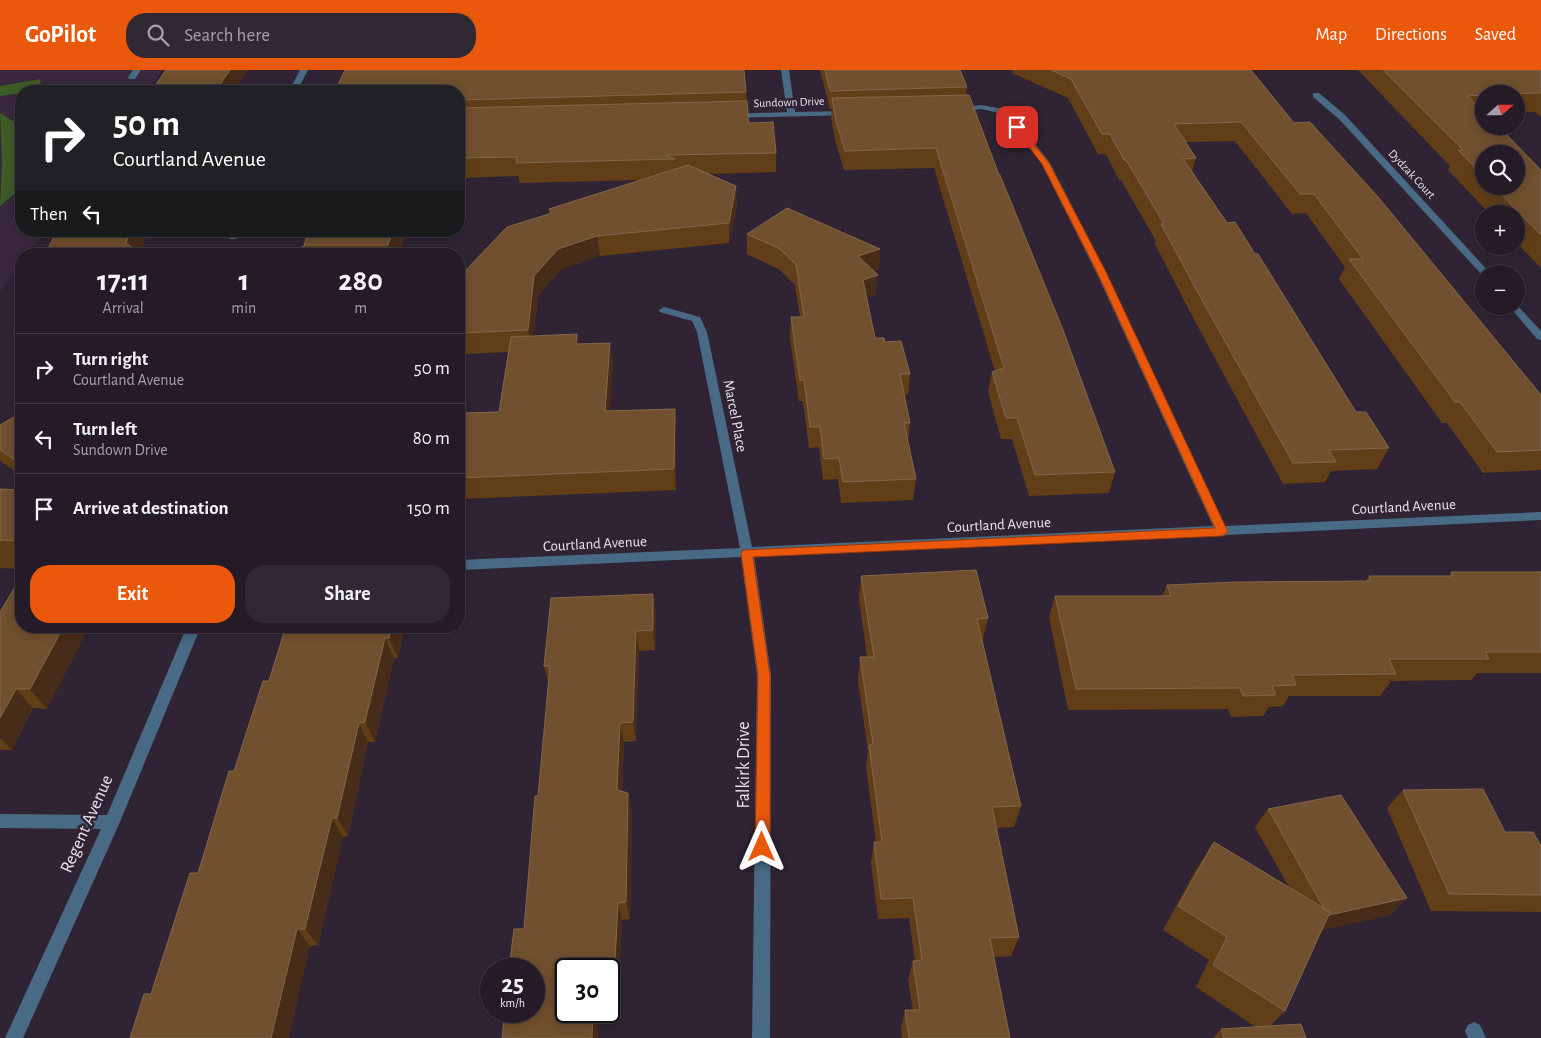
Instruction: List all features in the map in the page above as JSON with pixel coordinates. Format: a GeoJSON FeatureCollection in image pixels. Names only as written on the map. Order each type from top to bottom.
{"type":"FeatureCollection","features":[{"type":"Feature","properties":{"kind":"street"},"geometry":{"type":"LineString","coordinates":[[132,77],[137,70]]}},
{"type":"Feature","properties":{"kind":"street"},"geometry":{"type":"LineString","coordinates":[[296,85],[304,70]]}},
{"type":"Feature","properties":{"kind":"street"},"geometry":{"type":"LineString","coordinates":[[785,70],[791,114]]}},
{"type":"Feature","properties":{"kind":"street","name":"Dydzak Court"},"geometry":{"type":"LineString","coordinates":[[1316,95],[1342,117],[1478,265]]}},
{"type":"Feature","properties":{"kind":"street"},"geometry":{"type":"LineString","coordinates":[[945,110],[981,107],[1006,112],[1046,163],[1101,272],[1222,532]]}},
{"type":"Feature","properties":{"kind":"street","name":"Sundown Drive"},"geometry":{"type":"LineString","coordinates":[[721,116],[858,112]]}},
{"type":"Feature","properties":{"kind":"street","name":"Marcel Place"},"geometry":{"type":"LineString","coordinates":[[664,310],[696,319],[702,332],[747,553]]}},
{"type":"Feature","properties":{"kind":"street"},"geometry":{"type":"LineString","coordinates":[[1522,315],[1541,337]]}},
{"type":"Feature","properties":{"kind":"street","name":"Courtland Avenue"},"geometry":{"type":"LineString","coordinates":[[465,565],[1222,532],[1541,516]]}},
{"type":"Feature","properties":{"kind":"street","name":"Falkirk Drive"},"geometry":{"type":"LineString","coordinates":[[747,553],[764,675],[761,1038]]}},
{"type":"Feature","properties":{"kind":"street","name":"Regent Avenue"},"geometry":{"type":"LineString","coordinates":[[14,1038],[112,822],[191,633]]}},
{"type":"Feature","properties":{"kind":"street"},"geometry":{"type":"LineString","coordinates":[[0,821],[112,822]]}},
{"type":"Feature","properties":{"kind":"shaded area"},"geometry":{"type":"Polygon","coordinates":[[[0,70],[162,70],[151,85],[15,85],[15,237],[40,237],[32,248],[15,248],[15,271],[0,292],[0,70]]]}},
{"type":"Feature","properties":{"kind":"green space"},"geometry":{"type":"Polygon","coordinates":[[[41,79],[40,85],[15,85],[15,94],[0,96],[0,86],[41,79]]]}},
{"type":"Feature","properties":{"kind":"green space"},"geometry":{"type":"Polygon","coordinates":[[[0,113],[15,122],[15,193],[0,206],[2,163],[0,113]]]}},
{"type":"Feature","properties":{"kind":"building"},"geometry":{"type":"Polygon","coordinates":[[[166,70],[230,70],[220,85],[155,85],[166,70]]]}},
{"type":"Feature","properties":{"kind":"building"},"geometry":{"type":"Polygon","coordinates":[[[345,70],[744,70],[746,92],[465,100],[465,85],[338,85],[345,70]]]}},
{"type":"Feature","properties":{"kind":"building"},"geometry":{"type":"Polygon","coordinates":[[[825,70],[960,70],[967,87],[830,91],[825,70]]]}},
{"type":"Feature","properties":{"kind":"building"},"geometry":{"type":"Polygon","coordinates":[[[1051,70],[1251,70],[1294,123],[1310,122],[1379,198],[1541,395],[1541,450],[1497,452],[1460,402],[1455,402],[1349,259],[1363,259],[1314,194],[1300,194],[1241,122],[1174,124],[1196,158],[1183,159],[1227,223],[1235,222],[1255,254],[1258,254],[1356,412],[1366,412],[1389,448],[1329,450],[1336,462],[1293,463],[1161,224],[1164,224],[1110,134],[1102,134],[1071,79],[1051,70]]]}},
{"type":"Feature","properties":{"kind":"building"},"geometry":{"type":"Polygon","coordinates":[[[1383,70],[1541,70],[1541,93],[1525,93],[1525,85],[1475,85],[1475,96],[1467,96],[1475,104],[1475,135],[1507,135],[1517,145],[1475,145],[1475,168],[1458,150],[1463,150],[1383,70]]]}},
{"type":"Feature","properties":{"kind":"building"},"geometry":{"type":"Polygon","coordinates":[[[969,95],[999,175],[1063,330],[1115,472],[1035,475],[1017,418],[1006,418],[992,372],[1004,368],[936,148],[845,151],[836,121],[832,98],[969,95]]]}},
{"type":"Feature","properties":{"kind":"building"},"geometry":{"type":"Polygon","coordinates":[[[747,101],[749,123],[773,122],[776,153],[666,155],[675,159],[516,163],[517,157],[465,158],[465,108],[747,101]]]}},
{"type":"Feature","properties":{"kind":"building"},"geometry":{"type":"Polygon","coordinates":[[[1525,154],[1541,170],[1541,235],[1525,219],[1525,205],[1512,205],[1502,195],[1525,195],[1525,154]]]}},
{"type":"Feature","properties":{"kind":"building"},"geometry":{"type":"Polygon","coordinates":[[[688,165],[736,186],[729,223],[597,236],[558,249],[534,276],[528,330],[465,333],[465,280],[467,269],[507,227],[552,213],[549,209],[688,165]]]}},
{"type":"Feature","properties":{"kind":"building"},"geometry":{"type":"Polygon","coordinates":[[[787,208],[880,249],[858,256],[878,275],[863,280],[875,338],[884,338],[885,342],[901,341],[910,374],[900,374],[910,423],[904,423],[916,479],[843,482],[839,458],[824,459],[820,427],[810,427],[804,380],[800,380],[791,317],[804,317],[796,265],[780,249],[747,234],[787,208]]]}},
{"type":"Feature","properties":{"kind":"building"},"geometry":{"type":"Polygon","coordinates":[[[54,237],[128,237],[126,243],[133,248],[48,248],[54,237]]]}},
{"type":"Feature","properties":{"kind":"building"},"geometry":{"type":"Polygon","coordinates":[[[307,237],[391,237],[388,245],[304,245],[307,237]]]}},
{"type":"Feature","properties":{"kind":"building"},"geometry":{"type":"Polygon","coordinates":[[[577,334],[576,344],[610,343],[605,411],[675,409],[674,469],[465,478],[465,413],[499,412],[511,337],[577,334]]]}},
{"type":"Feature","properties":{"kind":"building"},"geometry":{"type":"Polygon","coordinates":[[[15,416],[15,460],[0,450],[0,425],[15,416]]]}},
{"type":"Feature","properties":{"kind":"building"},"geometry":{"type":"Polygon","coordinates":[[[0,489],[15,490],[15,541],[0,540],[0,489]]]}},
{"type":"Feature","properties":{"kind":"building"},"geometry":{"type":"Polygon","coordinates":[[[976,570],[988,618],[977,619],[1021,806],[992,807],[1019,937],[990,938],[1010,1038],[909,1038],[905,1010],[920,1010],[913,961],[922,960],[913,898],[881,899],[874,842],[882,842],[869,745],[873,744],[860,657],[874,657],[861,576],[976,570]]]}},
{"type":"Feature","properties":{"kind":"building"},"geometry":{"type":"Polygon","coordinates":[[[1451,572],[1541,572],[1541,652],[1485,652],[1489,659],[1389,659],[1396,674],[1292,675],[1296,685],[1272,686],[1276,695],[1243,696],[1240,688],[1076,689],[1055,596],[1171,596],[1167,585],[1236,582],[1371,581],[1369,576],[1453,576],[1451,572]]]}},
{"type":"Feature","properties":{"kind":"building"},"geometry":{"type":"Polygon","coordinates":[[[15,587],[15,633],[60,633],[30,689],[16,689],[0,718],[0,612],[15,587]]]}},
{"type":"Feature","properties":{"kind":"building"},"geometry":{"type":"Polygon","coordinates":[[[653,594],[653,630],[636,631],[633,722],[620,723],[617,790],[628,793],[626,902],[618,903],[615,958],[555,958],[555,1023],[593,1023],[592,1038],[502,1038],[504,1023],[545,1023],[545,958],[510,958],[514,929],[524,929],[535,796],[538,796],[550,666],[544,666],[551,598],[653,594]]]}},
{"type":"Feature","properties":{"kind":"building"},"geometry":{"type":"Polygon","coordinates":[[[284,633],[390,633],[389,638],[385,638],[365,722],[359,723],[337,818],[332,818],[305,929],[297,929],[271,1038],[130,1038],[144,994],[151,994],[190,873],[198,873],[229,771],[234,771],[263,681],[269,681],[284,633]]]}},
{"type":"Feature","properties":{"kind":"building"},"geometry":{"type":"Polygon","coordinates":[[[1483,789],[1505,832],[1533,832],[1541,846],[1541,895],[1449,894],[1403,790],[1483,789]]]}},
{"type":"Feature","properties":{"kind":"building"},"geometry":{"type":"Polygon","coordinates":[[[1341,795],[1407,898],[1329,915],[1330,912],[1325,910],[1268,809],[1341,795]]]}},
{"type":"Feature","properties":{"kind":"building"},"geometry":{"type":"Polygon","coordinates":[[[1214,842],[1330,912],[1285,1011],[1213,965],[1227,937],[1178,906],[1214,842]]]}},
{"type":"Feature","properties":{"kind":"building"},"geometry":{"type":"Polygon","coordinates":[[[1301,1024],[1306,1038],[1224,1038],[1221,1029],[1301,1024]]]}},
{"type":"Feature","properties":{"kind":"route"},"geometry":{"type":"LineString","coordinates":[[762,847],[764,675],[747,553],[1222,532],[1101,272],[1046,163],[1017,127]]}}]}
